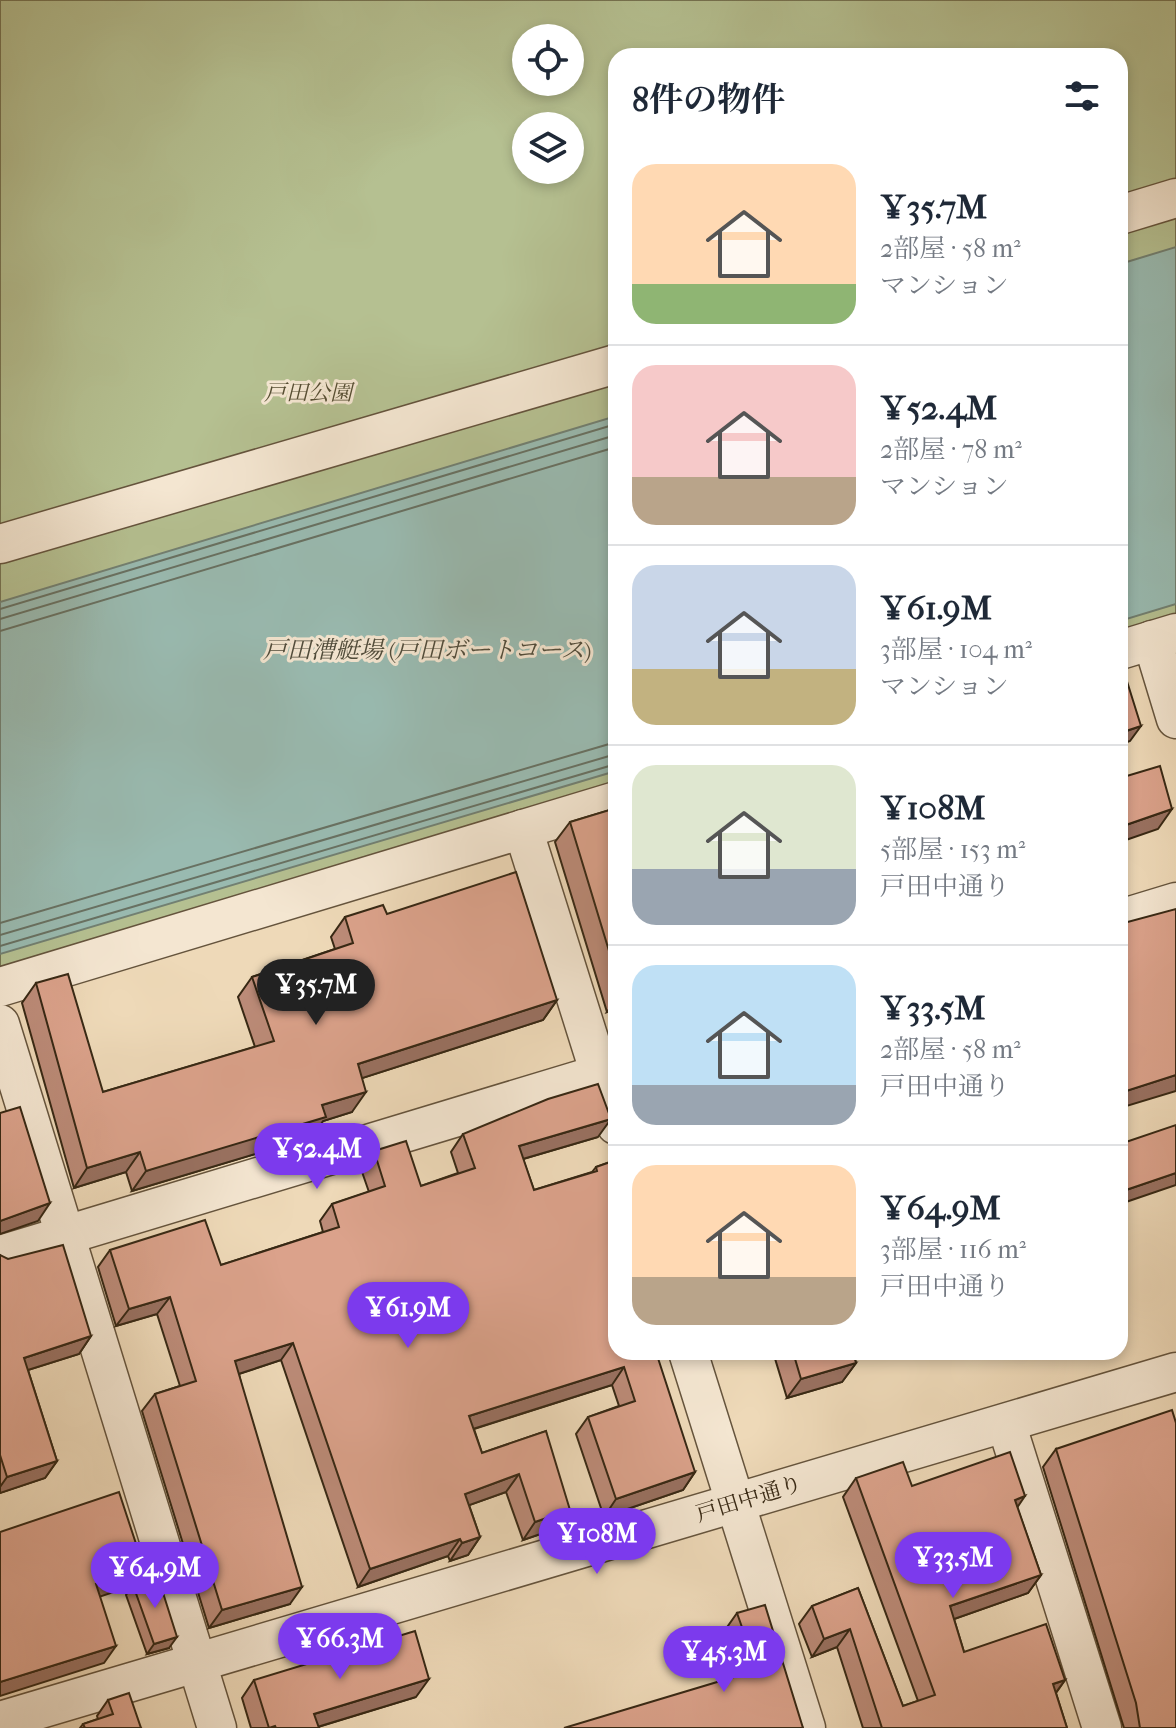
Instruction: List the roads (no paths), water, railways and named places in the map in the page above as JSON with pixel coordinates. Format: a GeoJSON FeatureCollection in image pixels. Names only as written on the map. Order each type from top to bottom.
{"type":"FeatureCollection","features":[{"type":"Feature","properties":{"kind":"street"},"geometry":{"type":"LineString","coordinates":[[1128,213],[1176,198]]}},
{"type":"Feature","properties":{"kind":"street"},"geometry":{"type":"LineString","coordinates":[[0,544],[608,366]]}},
{"type":"Feature","properties":{"kind":"street"},"geometry":{"type":"LineString","coordinates":[[1149,641],[1176,719]]}},
{"type":"Feature","properties":{"kind":"street"},"geometry":{"type":"LineString","coordinates":[[0,987],[608,803]]}},
{"type":"Feature","properties":{"kind":"street"},"geometry":{"type":"LineString","coordinates":[[0,1255],[608,1071],[523,829]]}},
{"type":"Feature","properties":{"kind":"street"},"geometry":{"type":"LineString","coordinates":[[1128,917],[1176,902]]}},
{"type":"Feature","properties":{"kind":"street"},"geometry":{"type":"LineString","coordinates":[[0,1024],[217,1728]]}},
{"type":"Feature","properties":{"kind":"street"},"geometry":{"type":"LineString","coordinates":[[690,1360],[806,1728]]}},
{"type":"Feature","properties":{"kind":"street","name":"戸田中通り"},"geometry":{"type":"LineString","coordinates":[[0,1721],[1176,1372]]}},
{"type":"Feature","properties":{"kind":"street"},"geometry":{"type":"LineString","coordinates":[[1006,1423],[1102,1728]]}},
{"type":"Feature","properties":{"kind":"water"},"geometry":{"type":"Polygon","coordinates":[[[1176,247],[1176,604],[1128,619],[1128,262],[1176,247]]]}},
{"type":"Feature","properties":{"kind":"water","name":"戸田漕艇場 (戸田ボートコース)"},"geometry":{"type":"Polygon","coordinates":[[[608,418],[608,773],[0,954],[0,602],[608,418]]]}},
{"type":"Feature","properties":{"kind":"park label","name":"戸田公園"},"geometry":{"type":"Point","coordinates":[308,393]}}]}
